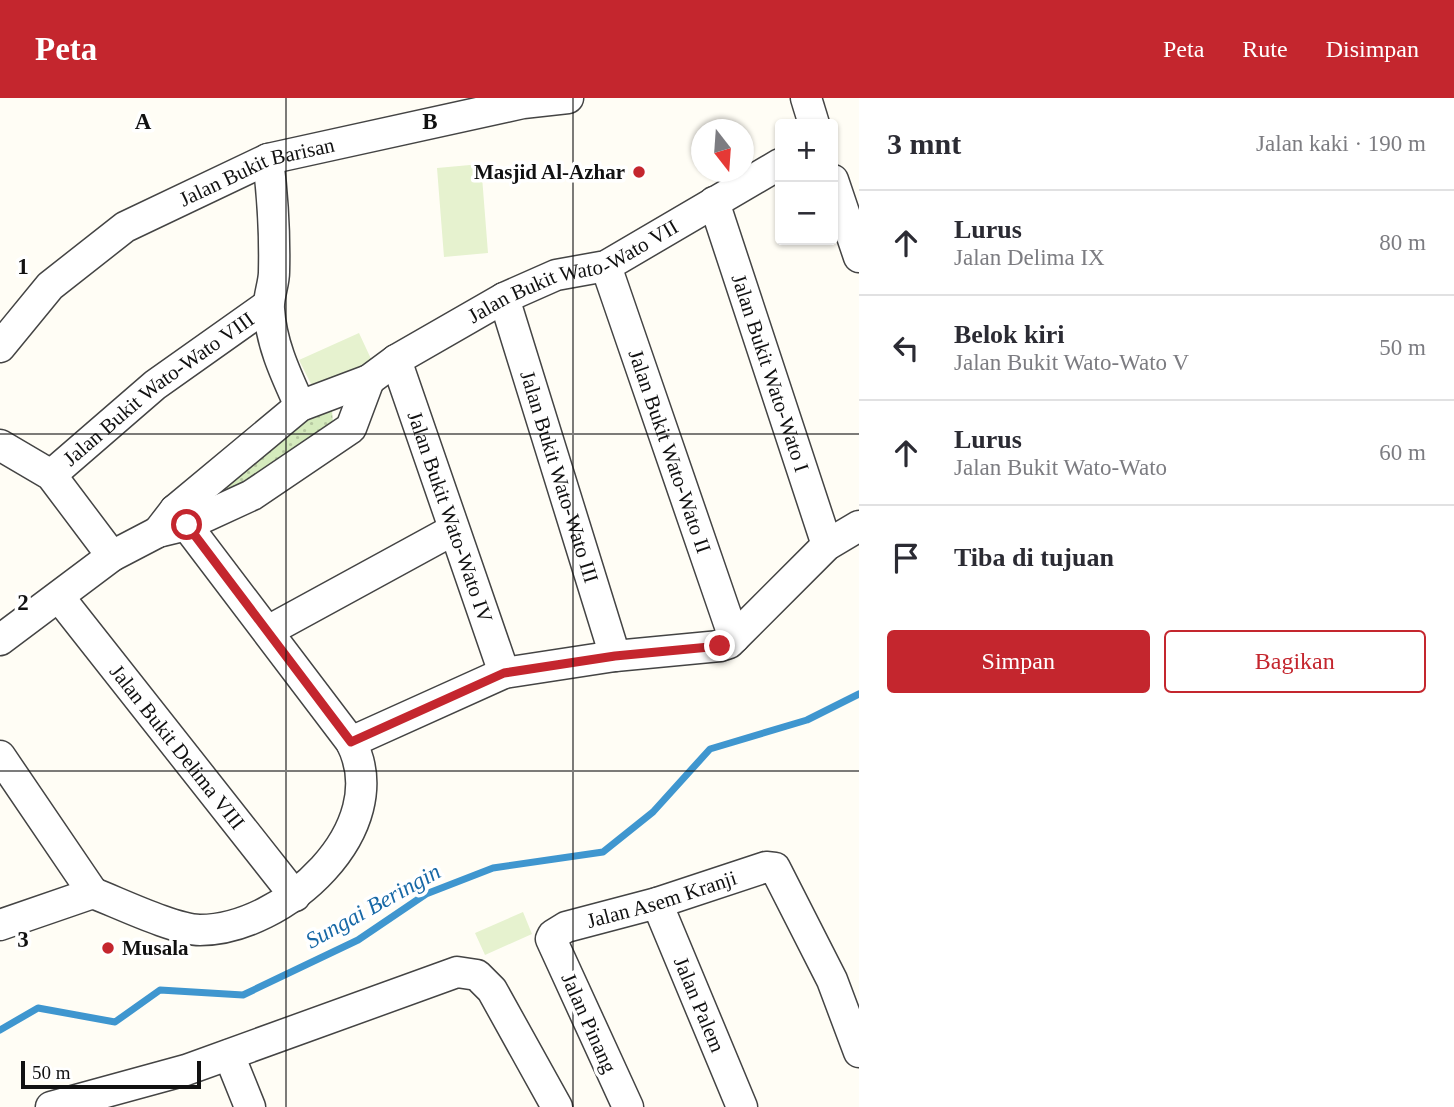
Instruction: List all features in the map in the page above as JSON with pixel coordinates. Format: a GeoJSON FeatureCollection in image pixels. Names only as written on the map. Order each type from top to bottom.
{"type":"FeatureCollection","features":[{"type":"Feature","properties":{"kind":"street","name":"Jalan Bukit Barisan"},"geometry":{"type":"LineString","coordinates":[[0,348],[50,286],[125,227],[268,159],[523,103],[568,98]]}},
{"type":"Feature","properties":{"kind":"street"},"geometry":{"type":"LineString","coordinates":[[806,98],[812,119]]}},
{"type":"Feature","properties":{"kind":"street"},"geometry":{"type":"LineString","coordinates":[[268,159],[275,216],[274,277],[268,305],[277,354],[300,406]]}},
{"type":"Feature","properties":{"kind":"street","name":"Jalan Bukit Wato-Wato VII"},"geometry":{"type":"LineString","coordinates":[[173,522],[300,406],[369,380],[396,360],[504,298],[556,275],[606,266],[775,167]]}},
{"type":"Feature","properties":{"kind":"street"},"geometry":{"type":"LineString","coordinates":[[834,182],[859,257]]}},
{"type":"Feature","properties":{"kind":"street","name":"Jalan Bukit Wato-Wato I"},"geometry":{"type":"LineString","coordinates":[[714,202],[827,545]]}},
{"type":"Feature","properties":{"kind":"street","name":"Jalan Bukit Wato-Wato II"},"geometry":{"type":"LineString","coordinates":[[606,266],[734,638]]}},
{"type":"Feature","properties":{"kind":"street","name":"Jalan Bukit Wato-Wato III"},"geometry":{"type":"LineString","coordinates":[[504,298],[615,656]]}},
{"type":"Feature","properties":{"kind":"street","name":"Jalan Bukit Wato-Wato VIII"},"geometry":{"type":"LineString","coordinates":[[51,475],[155,385],[268,305]]}},
{"type":"Feature","properties":{"kind":"street","name":"Jalan Bukit Wato-Wato IV"},"geometry":{"type":"LineString","coordinates":[[396,360],[504,673]]}},
{"type":"Feature","properties":{"kind":"street"},"geometry":{"type":"LineString","coordinates":[[0,640],[112,556],[173,522],[253,495],[351,428],[369,380]]}},
{"type":"Feature","properties":{"kind":"street"},"geometry":{"type":"LineString","coordinates":[[0,445],[51,475],[112,556]]}},
{"type":"Feature","properties":{"kind":"street"},"geometry":{"type":"LineString","coordinates":[[0,756],[93,893],[169,922],[198,930],[232,925],[267,914],[295,896],[320,874],[349,832],[360,793],[359,758],[351,742],[268,631],[173,522]]}},
{"type":"Feature","properties":{"kind":"street"},"geometry":{"type":"LineString","coordinates":[[351,742],[504,673],[615,656],[720,646],[734,638],[827,545],[859,526]]}},
{"type":"Feature","properties":{"kind":"street"},"geometry":{"type":"LineString","coordinates":[[268,631],[453,530]]}},
{"type":"Feature","properties":{"kind":"street","name":"Jalan Bukit Delima VIII"},"geometry":{"type":"LineString","coordinates":[[59,597],[295,896]]}},
{"type":"Feature","properties":{"kind":"street","name":"Jalan Asem Kranji"},"geometry":{"type":"LineString","coordinates":[[551,939],[566,927],[657,903],[765,867],[775,868],[846,978]]}},
{"type":"Feature","properties":{"kind":"street"},"geometry":{"type":"LineString","coordinates":[[0,925],[93,893]]}},
{"type":"Feature","properties":{"kind":"street","name":"Jalan Palem"},"geometry":{"type":"LineString","coordinates":[[657,903],[741,1107]]}},
{"type":"Feature","properties":{"kind":"street","name":"Jalan Pinang"},"geometry":{"type":"LineString","coordinates":[[551,939],[628,1107]]}},
{"type":"Feature","properties":{"kind":"street"},"geometry":{"type":"LineString","coordinates":[[51,1107],[186,1070],[457,972],[477,975],[492,990],[552,1106]]}},
{"type":"Feature","properties":{"kind":"street"},"geometry":{"type":"LineString","coordinates":[[846,978],[859,1052]]}},
{"type":"Feature","properties":{"kind":"street"},"geometry":{"type":"LineString","coordinates":[[229,1055],[250,1107]]}},
{"type":"Feature","properties":{"kind":"green space"},"geometry":{"type":"Polygon","coordinates":[[[481,164],[488,253],[444,257],[437,168],[481,164]]]}},
{"type":"Feature","properties":{"kind":"green space"},"geometry":{"type":"Polygon","coordinates":[[[359,333],[372,361],[313,388],[299,360],[359,333]]]}},
{"type":"Feature","properties":{"kind":"green space"},"geometry":{"type":"Polygon","coordinates":[[[332,410],[333,425],[245,492],[211,496],[302,415],[332,410]]]}},
{"type":"Feature","properties":{"kind":"green space"},"geometry":{"type":"Polygon","coordinates":[[[523,912],[532,934],[485,955],[475,933],[523,912]]]}},
{"type":"Feature","properties":{"kind":"waterway","name":"Sungai Beringin"},"geometry":{"type":"LineString","coordinates":[[0,1030],[38,1008],[115,1022],[160,990],[243,995],[358,940],[426,894],[493,868],[603,852],[653,812],[710,749],[807,720],[859,694]]}},
{"type":"Feature","properties":{"kind":"place","name":"Masjid Al-Azhar"},"geometry":{"type":"Point","coordinates":[639,172]}},
{"type":"Feature","properties":{"kind":"place","name":"Musala"},"geometry":{"type":"Point","coordinates":[108,948]}},
{"type":"Feature","properties":{"kind":"route"},"geometry":{"type":"LineString","coordinates":[[187,525],[351,742],[504,673],[615,656],[720,646]]}}]}
